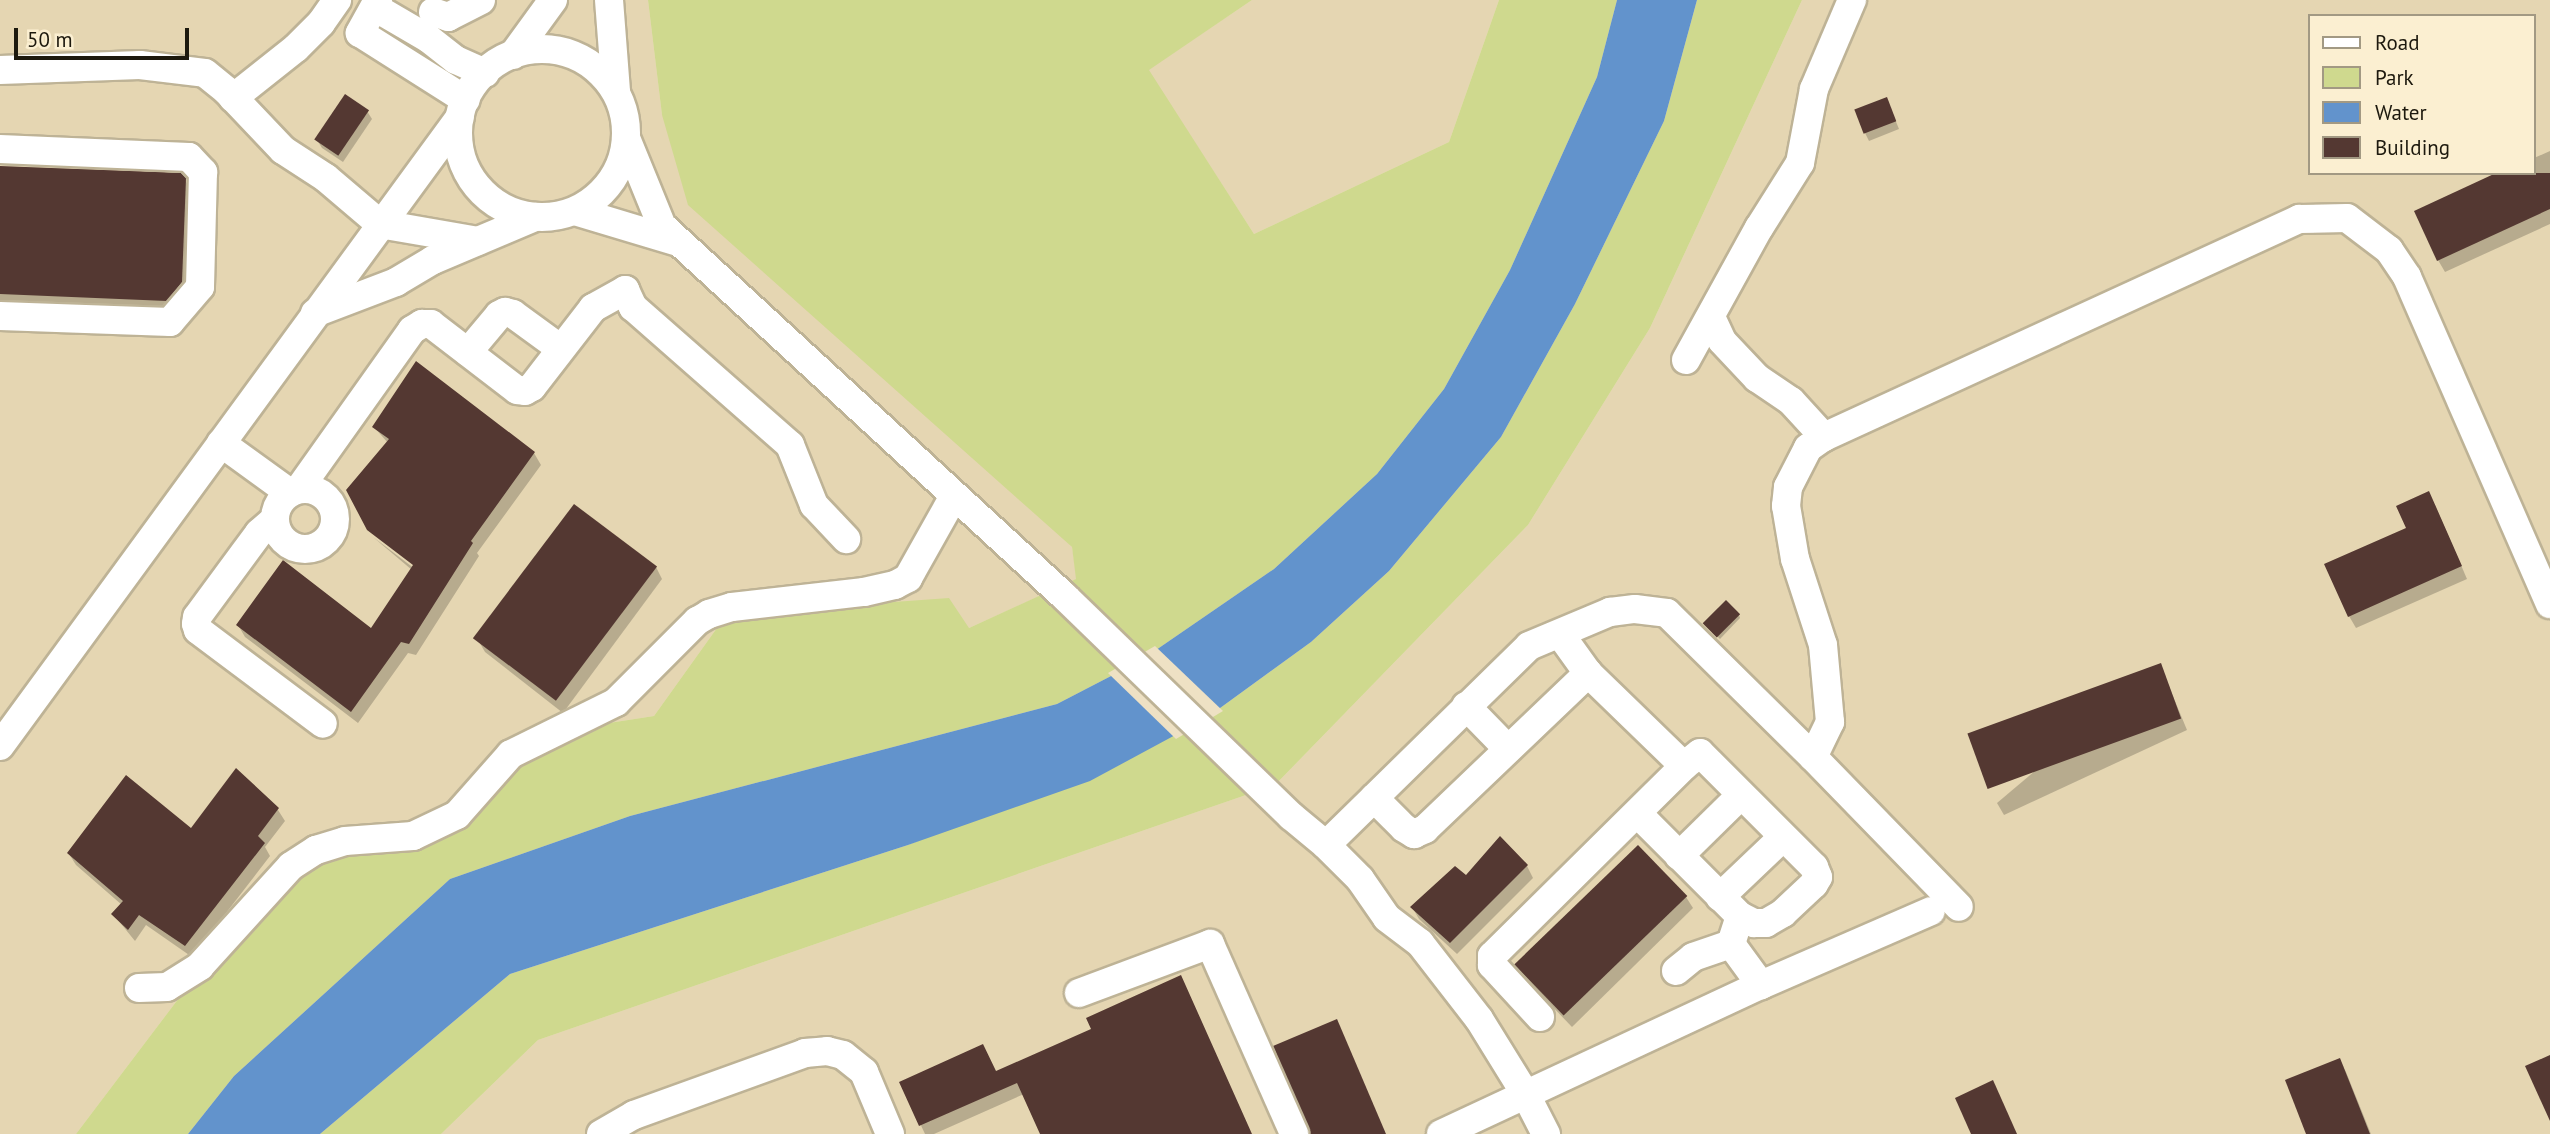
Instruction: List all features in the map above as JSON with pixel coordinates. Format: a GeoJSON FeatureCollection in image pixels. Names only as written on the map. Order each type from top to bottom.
{"type":"FeatureCollection","features":[{"type":"Feature","properties":{"kind":"street"},"geometry":{"type":"LineString","coordinates":[[233,98],[296,48],[321,23],[337,0]]}},
{"type":"Feature","properties":{"kind":"street"},"geometry":{"type":"LineString","coordinates":[[433,12],[448,17],[481,0]]}},
{"type":"Feature","properties":{"kind":"street"},"geometry":{"type":"LineString","coordinates":[[513,55],[553,0]]}},
{"type":"Feature","properties":{"kind":"street"},"geometry":{"type":"LineString","coordinates":[[463,109],[461,152],[476,184],[502,207],[535,217],[552,217],[575,211],[595,199],[611,182],[622,161],[626,138],[624,114],[616,92],[609,0]]}},
{"type":"Feature","properties":{"kind":"street"},"geometry":{"type":"LineString","coordinates":[[1686,360],[1759,228],[1801,163],[1814,89],[1852,0]]}},
{"type":"Feature","properties":{"kind":"street"},"geometry":{"type":"LineString","coordinates":[[463,109],[360,33],[377,4],[456,60],[485,73]]}},
{"type":"Feature","properties":{"kind":"street"},"geometry":{"type":"LineString","coordinates":[[0,746],[463,109],[485,73],[513,55],[536,50],[560,51],[582,59],[601,73],[616,92]]}},
{"type":"Feature","properties":{"kind":"street"},"geometry":{"type":"LineString","coordinates":[[0,70],[140,65],[205,73],[283,150],[326,178],[380,224],[478,241]]}},
{"type":"Feature","properties":{"kind":"street"},"geometry":{"type":"LineString","coordinates":[[626,138],[662,226],[1065,597],[1291,816],[1326,845],[1360,879],[1387,918],[1420,943],[1479,1019],[1526,1095],[1546,1134]]}},
{"type":"Feature","properties":{"kind":"street"},"geometry":{"type":"LineString","coordinates":[[0,149],[189,157],[203,172],[200,287],[170,322],[0,316]]}},
{"type":"Feature","properties":{"kind":"street"},"geometry":{"type":"LineString","coordinates":[[575,211],[681,243]]}},
{"type":"Feature","properties":{"kind":"street"},"geometry":{"type":"LineString","coordinates":[[315,313],[396,282],[433,260],[535,217]]}},
{"type":"Feature","properties":{"kind":"street"},"geometry":{"type":"LineString","coordinates":[[1813,757],[1830,722],[1823,645],[1792,547],[1786,506],[1788,487],[1808,448],[1824,437],[2299,219],[2347,218],[2389,250],[2407,277],[2550,604]]}},
{"type":"Feature","properties":{"kind":"street"},"geometry":{"type":"LineString","coordinates":[[221,443],[294,491],[317,492],[331,504],[334,523],[327,540],[310,548],[290,545],[282,538],[275,519],[277,509],[294,491],[412,330],[422,324],[431,324],[517,390],[525,391],[532,387],[593,308],[625,290],[633,307],[790,445],[814,505],[846,539]]}},
{"type":"Feature","properties":{"kind":"street"},"geometry":{"type":"LineString","coordinates":[[468,352],[499,315],[505,312],[513,314],[561,349]]}},
{"type":"Feature","properties":{"kind":"street"},"geometry":{"type":"LineString","coordinates":[[1711,317],[1722,341],[1756,379],[1791,401],[1824,437]]}},
{"type":"Feature","properties":{"kind":"street"},"geometry":{"type":"LineString","coordinates":[[139,988],[167,987],[200,966],[291,866],[316,850],[345,841],[414,836],[457,815],[511,754],[617,702],[697,621],[709,614],[732,607],[864,592],[908,578],[954,496]]}},
{"type":"Feature","properties":{"kind":"street"},"geometry":{"type":"LineString","coordinates":[[275,519],[259,533],[197,617],[196,624],[198,630],[323,724]]}},
{"type":"Feature","properties":{"kind":"street"},"geometry":{"type":"LineString","coordinates":[[1326,845],[1530,646],[1611,612],[1635,609],[1667,613],[1813,757],[1959,907]]}},
{"type":"Feature","properties":{"kind":"street"},"geometry":{"type":"LineString","coordinates":[[1560,634],[1588,673],[1684,766]]}},
{"type":"Feature","properties":{"kind":"street"},"geometry":{"type":"LineString","coordinates":[[1374,798],[1414,834],[1425,829],[1588,673]]}},
{"type":"Feature","properties":{"kind":"street"},"geometry":{"type":"LineString","coordinates":[[1466,706],[1508,749]]}},
{"type":"Feature","properties":{"kind":"street"},"geometry":{"type":"LineString","coordinates":[[1540,1017],[1492,965],[1492,956],[1684,766],[1700,753],[1814,867],[1818,877],[1783,913],[1766,923],[1754,923],[1730,906],[1637,814]]}},
{"type":"Feature","properties":{"kind":"street"},"geometry":{"type":"LineString","coordinates":[[1679,856],[1741,795]]}},
{"type":"Feature","properties":{"kind":"street"},"geometry":{"type":"LineString","coordinates":[[1761,985],[1731,944],[1730,906],[1783,837]]}},
{"type":"Feature","properties":{"kind":"street"},"geometry":{"type":"LineString","coordinates":[[1441,1134],[1761,985],[1931,911]]}},
{"type":"Feature","properties":{"kind":"street"},"geometry":{"type":"LineString","coordinates":[[1079,993],[1210,944],[1294,1134]]}},
{"type":"Feature","properties":{"kind":"street"},"geometry":{"type":"LineString","coordinates":[[1676,971],[1693,957],[1731,944]]}},
{"type":"Feature","properties":{"kind":"street"},"geometry":{"type":"LineString","coordinates":[[601,1134],[634,1115],[806,1053],[827,1051],[843,1055],[864,1073],[890,1134]]}},
{"type":"Feature","properties":{"kind":"shaded area"},"geometry":{"type":"Polygon","coordinates":[[[0,0],[648,0],[662,115],[1072,547],[1077,579],[969,628],[727,614],[654,716],[583,727],[182,994],[76,1134],[0,1134],[0,0]]]}},
{"type":"Feature","properties":{"kind":"shaded area"},"geometry":{"type":"Polygon","coordinates":[[[1252,0],[1499,0],[1449,142],[1254,234],[1148,70],[1252,0]]]}},
{"type":"Feature","properties":{"kind":"shaded area"},"geometry":{"type":"Polygon","coordinates":[[[1802,0],[2550,0],[2550,1134],[441,1134],[538,1040],[1275,785],[1528,525],[1650,328],[1802,0]]]}},
{"type":"Feature","properties":{"kind":"green space"},"geometry":{"type":"Polygon","coordinates":[[[648,0],[1252,0],[1149,70],[1254,234],[1449,142],[1499,0],[1617,0],[1597,77],[1510,270],[1444,389],[1377,474],[1274,569],[1140,661],[1057,704],[630,816],[450,879],[234,1076],[188,1134],[76,1134],[182,994],[323,850],[472,815],[529,751],[583,727],[654,716],[727,614],[949,598],[969,628],[1076,579],[1072,547],[688,205],[662,115],[648,0]]]}},
{"type":"Feature","properties":{"kind":"green space"},"geometry":{"type":"Polygon","coordinates":[[[1697,0],[1802,0],[1650,328],[1528,525],[1275,785],[538,1040],[441,1134],[320,1134],[510,974],[908,845],[1205,719],[1311,642],[1389,571],[1501,437],[1575,304],[1664,121],[1697,0]]]}},
{"type":"Feature","properties":{"kind":"water"},"geometry":{"type":"Polygon","coordinates":[[[1617,0],[1697,0],[1664,121],[1575,304],[1501,437],[1389,571],[1311,642],[1205,719],[1090,781],[908,845],[510,974],[320,1134],[188,1134],[234,1076],[450,879],[630,816],[1057,704],[1140,661],[1274,569],[1377,474],[1444,389],[1510,270],[1597,77],[1617,0]]]}},
{"type":"Feature","properties":{"kind":"pier"},"geometry":{"type":"Polygon","coordinates":[[[1155,646],[1223,711],[1176,739],[1108,673],[1155,646]]]}},
{"type":"Feature","properties":{"kind":"building"},"geometry":{"type":"Polygon","coordinates":[[[345,94],[369,110],[338,156],[314,140],[345,94]]]}},
{"type":"Feature","properties":{"kind":"building"},"geometry":{"type":"Polygon","coordinates":[[[1887,97],[1896,121],[1864,134],[1854,110],[1887,97]]]}},
{"type":"Feature","properties":{"kind":"building"},"geometry":{"type":"Polygon","coordinates":[[[0,166],[181,173],[186,178],[182,282],[167,301],[0,294],[0,166]]]}},
{"type":"Feature","properties":{"kind":"building"},"geometry":{"type":"Polygon","coordinates":[[[2550,173],[2550,209],[2437,261],[2414,211],[2492,175],[2550,173]]]}},
{"type":"Feature","properties":{"kind":"building"},"geometry":{"type":"Polygon","coordinates":[[[416,361],[535,452],[471,541],[473,543],[409,644],[401,642],[351,712],[236,625],[283,560],[371,628],[413,565],[367,530],[346,490],[389,439],[372,427],[416,361]]]}},
{"type":"Feature","properties":{"kind":"building"},"geometry":{"type":"Polygon","coordinates":[[[2429,491],[2462,566],[2348,617],[2324,564],[2406,528],[2396,506],[2429,491]]]}},
{"type":"Feature","properties":{"kind":"building"},"geometry":{"type":"Polygon","coordinates":[[[574,504],[657,567],[556,701],[473,638],[574,504]]]}},
{"type":"Feature","properties":{"kind":"building"},"geometry":{"type":"Polygon","coordinates":[[[1726,600],[1740,614],[1717,637],[1703,623],[1726,600]]]}},
{"type":"Feature","properties":{"kind":"building"},"geometry":{"type":"Polygon","coordinates":[[[2161,663],[2181,718],[1988,789],[1967,733],[2161,663]]]}},
{"type":"Feature","properties":{"kind":"building"},"geometry":{"type":"Polygon","coordinates":[[[236,768],[279,808],[258,836],[265,843],[185,946],[139,915],[128,930],[111,914],[123,901],[67,853],[126,775],[191,828],[236,768]]]}},
{"type":"Feature","properties":{"kind":"building"},"geometry":{"type":"Polygon","coordinates":[[[1500,836],[1528,865],[1450,943],[1410,907],[1455,866],[1466,875],[1500,836]]]}},
{"type":"Feature","properties":{"kind":"building"},"geometry":{"type":"Polygon","coordinates":[[[1638,845],[1687,896],[1564,1016],[1514,964],[1638,845]]]}},
{"type":"Feature","properties":{"kind":"building"},"geometry":{"type":"Polygon","coordinates":[[[1181,975],[1252,1134],[1040,1134],[1017,1083],[919,1126],[899,1082],[983,1044],[996,1071],[1091,1029],[1086,1018],[1181,975]]]}},
{"type":"Feature","properties":{"kind":"building"},"geometry":{"type":"Polygon","coordinates":[[[1337,1019],[1386,1134],[1310,1134],[1273,1046],[1337,1019]]]}},
{"type":"Feature","properties":{"kind":"building"},"geometry":{"type":"Polygon","coordinates":[[[2550,1055],[2550,1121],[2525,1066],[2550,1055]]]}},
{"type":"Feature","properties":{"kind":"building"},"geometry":{"type":"Polygon","coordinates":[[[2340,1058],[2370,1134],[2306,1134],[2285,1080],[2340,1058]]]}},
{"type":"Feature","properties":{"kind":"building"},"geometry":{"type":"Polygon","coordinates":[[[1993,1080],[2017,1134],[1971,1134],[1955,1098],[1993,1080]]]}}]}
